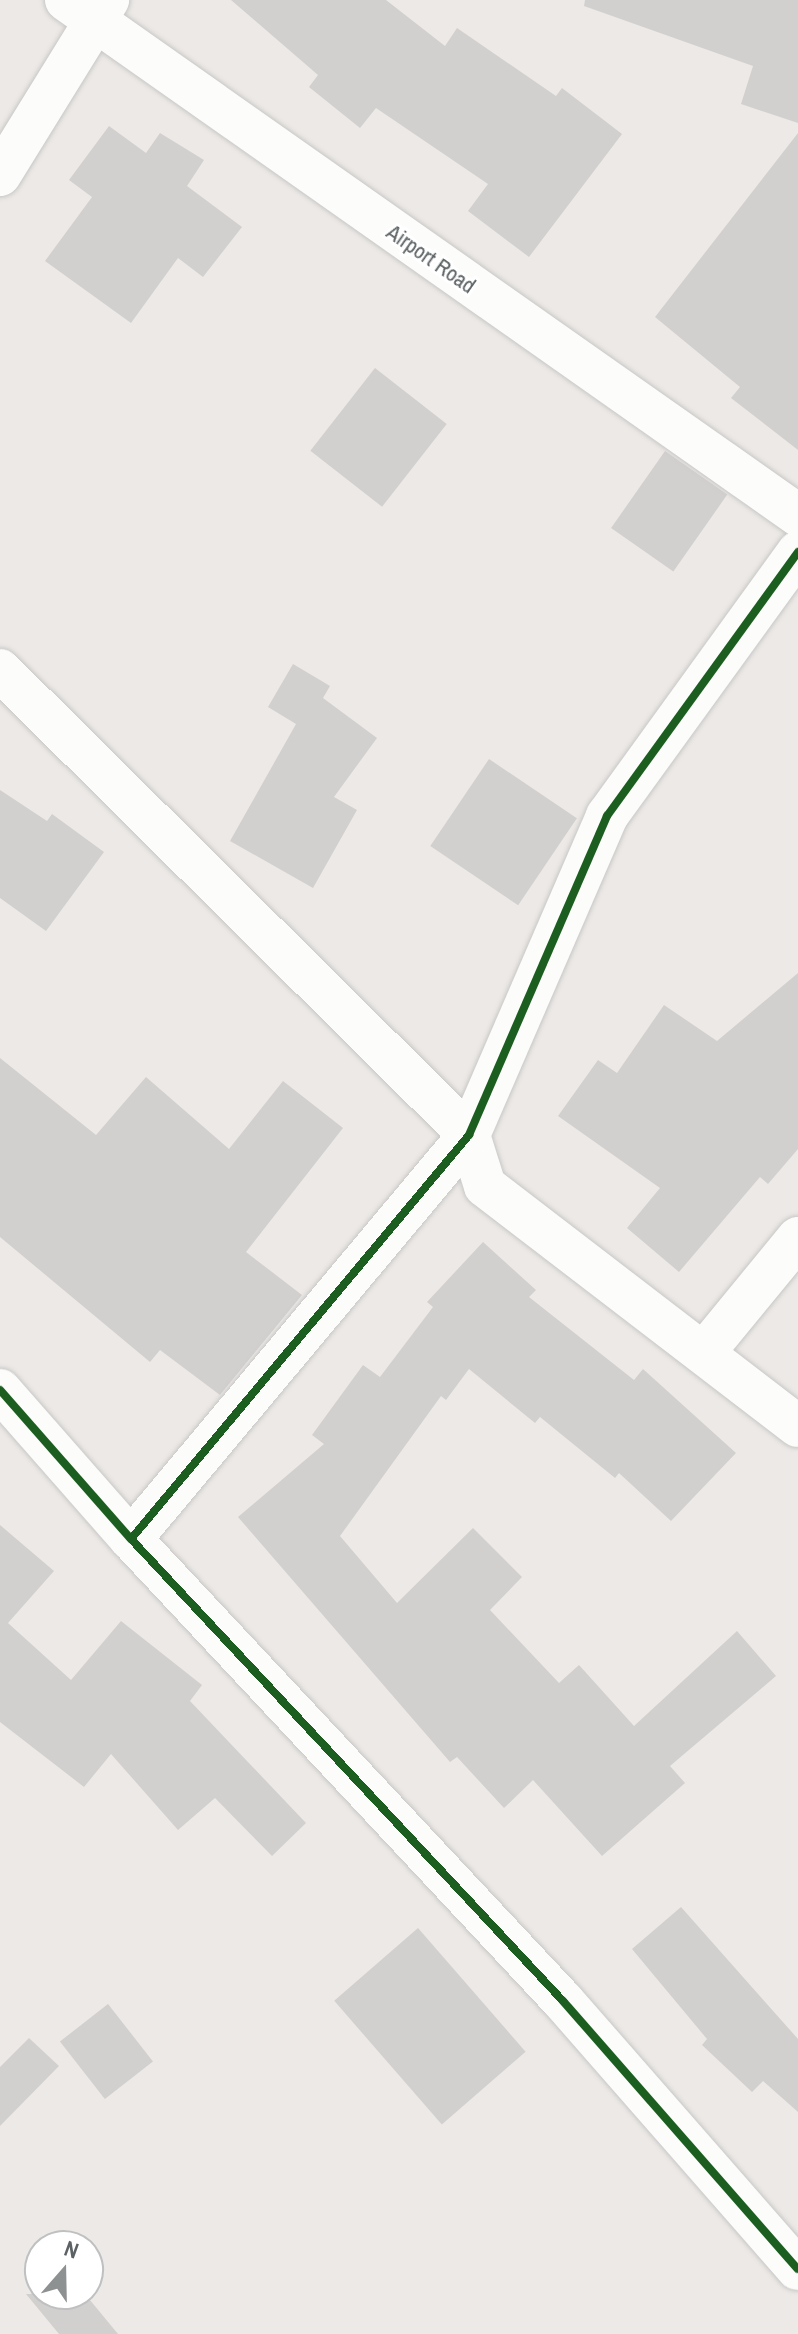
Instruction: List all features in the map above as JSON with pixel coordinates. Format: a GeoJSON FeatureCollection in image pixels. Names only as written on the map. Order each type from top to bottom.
{"type":"FeatureCollection","features":[{"type":"Feature","properties":{"kind":"street"},"geometry":{"type":"LineString","coordinates":[[0,175],[90,8]]}},
{"type":"Feature","properties":{"kind":"street","name":"Airport Road"},"geometry":{"type":"LineString","coordinates":[[90,8],[798,515]]}},
{"type":"Feature","properties":{"kind":"street"},"geometry":{"type":"LineString","coordinates":[[131,1539],[469,1135],[607,816],[798,552]]}},
{"type":"Feature","properties":{"kind":"street"},"geometry":{"type":"LineString","coordinates":[[0,670],[469,1135],[485,1186],[706,1350],[798,1426]]}},
{"type":"Feature","properties":{"kind":"street"},"geometry":{"type":"LineString","coordinates":[[706,1350],[798,1238]]}},
{"type":"Feature","properties":{"kind":"street"},"geometry":{"type":"LineString","coordinates":[[0,1390],[131,1539],[563,2001],[798,2269]]}},
{"type":"Feature","properties":{"kind":"building"},"geometry":{"type":"Polygon","coordinates":[[[231,0],[386,0],[445,46],[457,28],[556,96],[562,88],[622,134],[529,257],[468,211],[488,184],[376,108],[360,128],[309,87],[318,75],[231,0]]]}},
{"type":"Feature","properties":{"kind":"building"},"geometry":{"type":"Polygon","coordinates":[[[585,0],[798,0],[798,123],[741,104],[753,66],[584,6],[585,0]]]}},
{"type":"Feature","properties":{"kind":"building"},"geometry":{"type":"Polygon","coordinates":[[[109,126],[146,153],[160,133],[204,160],[187,186],[242,227],[203,277],[178,258],[131,323],[45,261],[92,197],[69,180],[109,126]]]}},
{"type":"Feature","properties":{"kind":"building"},"geometry":{"type":"Polygon","coordinates":[[[798,133],[798,450],[731,398],[740,387],[655,317],[798,133]]]}},
{"type":"Feature","properties":{"kind":"building"},"geometry":{"type":"Polygon","coordinates":[[[375,368],[447,424],[382,507],[310,451],[375,368]]]}},
{"type":"Feature","properties":{"kind":"building"},"geometry":{"type":"Polygon","coordinates":[[[665,451],[727,495],[673,572],[611,528],[665,451]]]}},
{"type":"Feature","properties":{"kind":"building"},"geometry":{"type":"Polygon","coordinates":[[[293,664],[330,686],[323,698],[377,738],[334,797],[357,810],[313,888],[230,841],[296,724],[268,707],[293,664]]]}},
{"type":"Feature","properties":{"kind":"building"},"geometry":{"type":"Polygon","coordinates":[[[489,759],[577,818],[518,905],[430,846],[489,759]]]}},
{"type":"Feature","properties":{"kind":"building"},"geometry":{"type":"Polygon","coordinates":[[[0,790],[47,821],[52,814],[104,852],[46,931],[0,898],[0,790]]]}},
{"type":"Feature","properties":{"kind":"building"},"geometry":{"type":"Polygon","coordinates":[[[798,973],[798,1149],[768,1184],[760,1177],[679,1272],[627,1228],[660,1188],[558,1116],[598,1060],[617,1073],[664,1005],[717,1041],[798,973]]]}},
{"type":"Feature","properties":{"kind":"building"},"geometry":{"type":"Polygon","coordinates":[[[0,1058],[96,1135],[146,1077],[229,1149],[283,1081],[343,1128],[246,1252],[302,1295],[220,1395],[160,1350],[150,1362],[0,1237],[0,1058]]]}},
{"type":"Feature","properties":{"kind":"building"},"geometry":{"type":"Polygon","coordinates":[[[483,1242],[536,1290],[529,1297],[634,1380],[643,1369],[736,1453],[671,1521],[619,1473],[615,1478],[540,1417],[535,1423],[469,1369],[446,1400],[441,1396],[340,1536],[397,1603],[473,1528],[522,1577],[490,1610],[559,1683],[579,1665],[634,1726],[737,1631],[776,1676],[670,1766],[685,1783],[602,1856],[533,1780],[504,1808],[457,1757],[450,1762],[238,1517],[324,1444],[312,1435],[363,1365],[380,1377],[433,1307],[427,1302],[483,1242]]]}},
{"type":"Feature","properties":{"kind":"building"},"geometry":{"type":"Polygon","coordinates":[[[0,1525],[54,1571],[8,1623],[71,1680],[121,1621],[202,1685],[190,1701],[306,1823],[272,1856],[215,1798],[178,1830],[111,1754],[84,1787],[0,1722],[0,1525]]]}},
{"type":"Feature","properties":{"kind":"building"},"geometry":{"type":"Polygon","coordinates":[[[681,1907],[798,2039],[798,2112],[763,2081],[752,2092],[702,2045],[707,2039],[632,1949],[681,1907]]]}},
{"type":"Feature","properties":{"kind":"building"},"geometry":{"type":"Polygon","coordinates":[[[418,1928],[526,2052],[442,2125],[334,2001],[418,1928]]]}},
{"type":"Feature","properties":{"kind":"building"},"geometry":{"type":"Polygon","coordinates":[[[108,2004],[153,2062],[105,2099],[60,2042],[108,2004]]]}},
{"type":"Feature","properties":{"kind":"building"},"geometry":{"type":"Polygon","coordinates":[[[29,2038],[59,2066],[0,2126],[0,2067],[29,2038]]]}},
{"type":"Feature","properties":{"kind":"building"},"geometry":{"type":"Polygon","coordinates":[[[39,2310],[98,2310],[118,2334],[59,2334],[39,2310]]]}},
{"type":"Feature","properties":{"kind":"cycle path"},"geometry":{"type":"LineString","coordinates":[[131,1539],[469,1135],[607,816],[798,552]]}},
{"type":"Feature","properties":{"kind":"cycle path"},"geometry":{"type":"LineString","coordinates":[[0,1390],[131,1539],[563,2001],[798,2269]]}}]}
